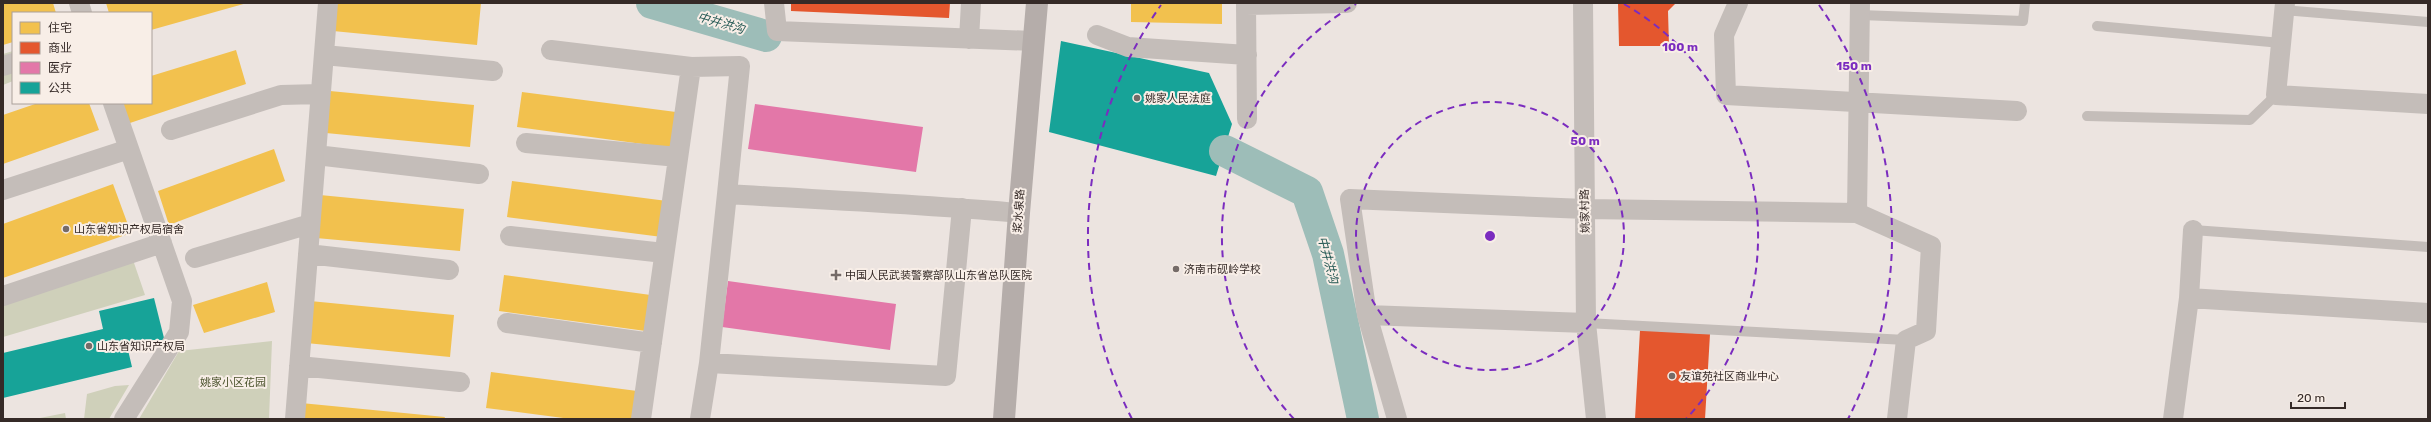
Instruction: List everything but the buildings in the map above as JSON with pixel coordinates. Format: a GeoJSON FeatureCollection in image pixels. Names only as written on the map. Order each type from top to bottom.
{"type":"FeatureCollection","features":[{"type":"Feature","properties":{"kind":"main road","name":"浆水泉路"},"geometry":{"type":"LineString","coordinates":[[1004,419],[1019,213],[1037,3]]}},
{"type":"Feature","properties":{"kind":"street"},"geometry":{"type":"LineString","coordinates":[[295,419],[328,3]]}},
{"type":"Feature","properties":{"kind":"street"},"geometry":{"type":"LineString","coordinates":[[774,3],[777,32],[1033,41]]}},
{"type":"Feature","properties":{"kind":"street"},"geometry":{"type":"LineString","coordinates":[[969,39],[971,3]]}},
{"type":"Feature","properties":{"kind":"street"},"geometry":{"type":"LineString","coordinates":[[1247,119],[1246,4],[1347,3]]}},
{"type":"Feature","properties":{"kind":"street","name":"姚家村路"},"geometry":{"type":"LineString","coordinates":[[1583,3],[1586,323],[1596,419]]}},
{"type":"Feature","properties":{"kind":"street"},"geometry":{"type":"LineString","coordinates":[[1738,3],[1724,35],[1726,95],[2017,111]]}},
{"type":"Feature","properties":{"kind":"street"},"geometry":{"type":"LineString","coordinates":[[2284,6],[2276,95],[2428,104]]}},
{"type":"Feature","properties":{"kind":"street"},"geometry":{"type":"LineString","coordinates":[[1857,213],[1860,9]]}},
{"type":"Feature","properties":{"kind":"street"},"geometry":{"type":"LineString","coordinates":[[1097,35],[1128,47],[1247,55]]}},
{"type":"Feature","properties":{"kind":"street"},"geometry":{"type":"LineString","coordinates":[[550,50],[691,67],[740,66],[708,363],[700,419]]}},
{"type":"Feature","properties":{"kind":"street"},"geometry":{"type":"LineString","coordinates":[[324,55],[493,71]]}},
{"type":"Feature","properties":{"kind":"street"},"geometry":{"type":"LineString","coordinates":[[641,419],[691,67]]}},
{"type":"Feature","properties":{"kind":"street"},"geometry":{"type":"LineString","coordinates":[[170,130],[281,95],[320,94]]}},
{"type":"Feature","properties":{"kind":"street"},"geometry":{"type":"LineString","coordinates":[[113,104],[182,301],[179,332],[124,419]]}},
{"type":"Feature","properties":{"kind":"street"},"geometry":{"type":"LineString","coordinates":[[526,143],[678,157]]}},
{"type":"Feature","properties":{"kind":"street"},"geometry":{"type":"LineString","coordinates":[[3,190],[129,149]]}},
{"type":"Feature","properties":{"kind":"street"},"geometry":{"type":"LineString","coordinates":[[316,155],[479,174]]}},
{"type":"Feature","properties":{"kind":"street"},"geometry":{"type":"LineString","coordinates":[[727,194],[962,208],[1019,213]]}},
{"type":"Feature","properties":{"kind":"street"},"geometry":{"type":"LineString","coordinates":[[1397,419],[1367,315],[1350,199],[1585,209],[1857,213],[1931,246],[1926,331],[1906,340],[1896,419]]}},
{"type":"Feature","properties":{"kind":"street"},"geometry":{"type":"LineString","coordinates":[[708,363],[946,376],[962,208]]}},
{"type":"Feature","properties":{"kind":"street"},"geometry":{"type":"LineString","coordinates":[[195,258],[310,224]]}},
{"type":"Feature","properties":{"kind":"street"},"geometry":{"type":"LineString","coordinates":[[2173,419],[2188,298],[2193,230]]}},
{"type":"Feature","properties":{"kind":"street"},"geometry":{"type":"LineString","coordinates":[[510,236],[664,253]]}},
{"type":"Feature","properties":{"kind":"street"},"geometry":{"type":"LineString","coordinates":[[3,296],[162,243]]}},
{"type":"Feature","properties":{"kind":"street"},"geometry":{"type":"LineString","coordinates":[[308,254],[449,270]]}},
{"type":"Feature","properties":{"kind":"street"},"geometry":{"type":"LineString","coordinates":[[2188,298],[2428,314]]}},
{"type":"Feature","properties":{"kind":"street"},"geometry":{"type":"LineString","coordinates":[[1367,315],[1586,323]]}},
{"type":"Feature","properties":{"kind":"street"},"geometry":{"type":"LineString","coordinates":[[507,323],[652,343]]}},
{"type":"Feature","properties":{"kind":"street"},"geometry":{"type":"LineString","coordinates":[[299,366],[460,382]]}},
{"type":"Feature","properties":{"kind":"lane"},"geometry":{"type":"LineString","coordinates":[[1860,9],[2024,21],[2025,3]]}},
{"type":"Feature","properties":{"kind":"lane"},"geometry":{"type":"LineString","coordinates":[[2284,6],[2428,22]]}},
{"type":"Feature","properties":{"kind":"lane"},"geometry":{"type":"LineString","coordinates":[[2097,26],[2281,43]]}},
{"type":"Feature","properties":{"kind":"lane"},"geometry":{"type":"LineString","coordinates":[[2087,116],[2250,120],[2276,95]]}},
{"type":"Feature","properties":{"kind":"lane"},"geometry":{"type":"LineString","coordinates":[[2193,230],[2428,247]]}},
{"type":"Feature","properties":{"kind":"lane"},"geometry":{"type":"LineString","coordinates":[[1586,323],[1906,340]]}},
{"type":"Feature","properties":{"kind":"green space"},"geometry":{"type":"Polygon","coordinates":[[[12,51],[12,81],[3,85],[3,54],[12,51]]]}},
{"type":"Feature","properties":{"kind":"green space"},"geometry":{"type":"Polygon","coordinates":[[[133,260],[145,295],[3,337],[3,302],[133,260]]]}},
{"type":"Feature","properties":{"kind":"green space","name":"姚家小区花园"},"geometry":{"type":"Polygon","coordinates":[[[272,341],[269,419],[139,419],[179,351],[272,341]]]}},
{"type":"Feature","properties":{"kind":"green space"},"geometry":{"type":"Polygon","coordinates":[[[129,385],[109,419],[84,419],[87,394],[115,386],[129,385]]]}},
{"type":"Feature","properties":{"kind":"green space"},"geometry":{"type":"Polygon","coordinates":[[[65,413],[66,419],[35,419],[65,413]]]}},
{"type":"Feature","properties":{"kind":"waterway","name":"中井洪沟"},"geometry":{"type":"LineString","coordinates":[[652,3],[766,36]]}},
{"type":"Feature","properties":{"kind":"waterway","name":"中井洪沟"},"geometry":{"type":"LineString","coordinates":[[1225,151],[1307,192],[1328,254],[1363,419]]}},
{"type":"Feature","properties":{"kind":"place","name":"姚家人民法庭"},"geometry":{"type":"Point","coordinates":[1137,98]}},
{"type":"Feature","properties":{"kind":"place","name":"山东省知识产权局宿舍"},"geometry":{"type":"Point","coordinates":[66,229]}},
{"type":"Feature","properties":{"kind":"place","name":"济南市砚岭学校"},"geometry":{"type":"Point","coordinates":[1176,269]}},
{"type":"Feature","properties":{"kind":"place","name":"中国人民武装警察部队山东省总队医院"},"geometry":{"type":"Point","coordinates":[836,275]}},
{"type":"Feature","properties":{"kind":"place","name":"山东省知识产权局"},"geometry":{"type":"Point","coordinates":[89,346]}},
{"type":"Feature","properties":{"kind":"place","name":"友谊苑社区商业中心"},"geometry":{"type":"Point","coordinates":[1672,376]}}]}
